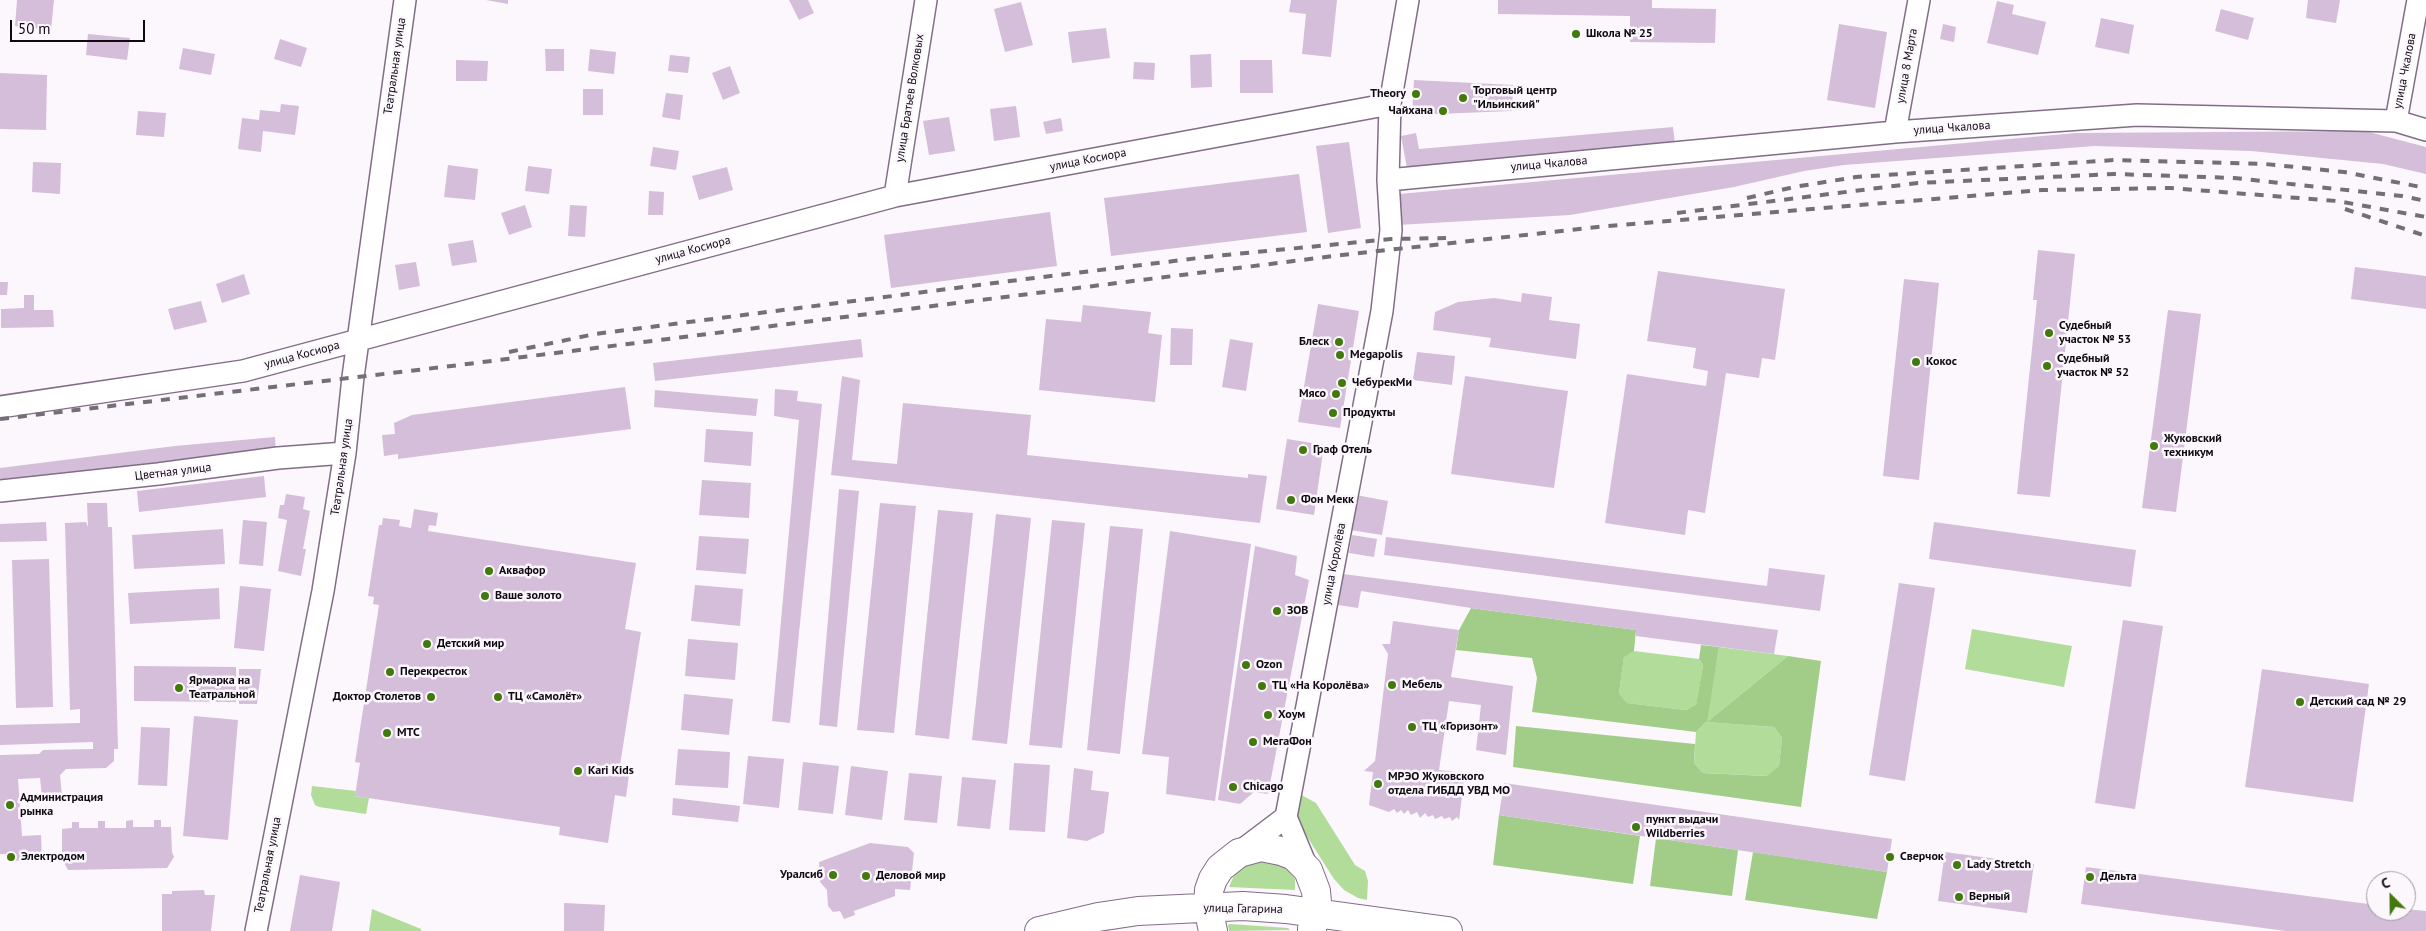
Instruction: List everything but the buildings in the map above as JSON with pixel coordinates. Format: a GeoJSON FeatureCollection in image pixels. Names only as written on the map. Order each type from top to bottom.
{"type":"FeatureCollection","features":[{"type":"Feature","properties":{"kind":"main road"},"geometry":{"type":"LineString","coordinates":[[1210,919],[1209,890],[1220,868],[1239,853],[1261,847],[1282,851],[1294,856],[1308,870],[1316,891],[1314,922]]}},
{"type":"Feature","properties":{"kind":"main road","name":"улица Гагарина"},"geometry":{"type":"LineString","coordinates":[[1038,931],[1098,917],[1138,911],[1210,919],[1244,906],[1314,922],[1448,931]]}},
{"type":"Feature","properties":{"kind":"street","name":"Театральная улица"},"geometry":{"type":"LineString","coordinates":[[256,931],[323,591],[345,453],[358,340],[404,0]]}},
{"type":"Feature","properties":{"kind":"street","name":"улица Братьев Волковых"},"geometry":{"type":"LineString","coordinates":[[895,196],[926,0]]}},
{"type":"Feature","properties":{"kind":"street","name":"улица Королёва"},"geometry":{"type":"LineString","coordinates":[[1286,817],[1382,311],[1392,230],[1388,180],[1390,104],[1408,0]]}},
{"type":"Feature","properties":{"kind":"street","name":"улица 8 Марта"},"geometry":{"type":"LineString","coordinates":[[1895,132],[1919,0]]}},
{"type":"Feature","properties":{"kind":"street","name":"улица Чкалова"},"geometry":{"type":"LineString","coordinates":[[1388,180],[1895,132],[2137,115],[2396,121],[2418,0]]}},
{"type":"Feature","properties":{"kind":"street","name":"улица Косиора"},"geometry":{"type":"LineString","coordinates":[[0,407],[243,372],[895,196],[1390,104]]}},
{"type":"Feature","properties":{"kind":"street"},"geometry":{"type":"LineString","coordinates":[[2396,121],[2426,130]]}},
{"type":"Feature","properties":{"kind":"street","name":"Цветная улица"},"geometry":{"type":"LineString","coordinates":[[0,490],[158,474],[278,458],[345,453]]}},
{"type":"Feature","properties":{"kind":"street"},"geometry":{"type":"LineString","coordinates":[[1239,853],[1286,817],[1308,870]]}},
{"type":"Feature","properties":{"kind":"green space"},"geometry":{"type":"Polygon","coordinates":[[[1471,608],[1636,630],[1634,651],[1624,657],[1619,693],[1627,703],[1686,710],[1696,705],[1703,665],[1699,659],[1701,645],[1719,647],[1707,722],[1788,656],[1821,661],[1801,807],[1513,767],[1516,726],[1695,744],[1694,763],[1703,773],[1767,776],[1779,766],[1782,738],[1774,727],[1706,722],[1696,732],[1532,712],[1537,678],[1532,658],[1456,650],[1459,630],[1471,608]]]}},
{"type":"Feature","properties":{"kind":"green space"},"geometry":{"type":"Polygon","coordinates":[[[1972,629],[2072,646],[2064,687],[1965,669],[1972,629]]]}},
{"type":"Feature","properties":{"kind":"green space"},"geometry":{"type":"Polygon","coordinates":[[[1719,647],[1788,656],[1707,722],[1774,727],[1782,738],[1779,766],[1768,776],[1703,773],[1694,763],[1696,732],[1706,722],[1719,647]]]}},
{"type":"Feature","properties":{"kind":"green space"},"geometry":{"type":"Polygon","coordinates":[[[1634,651],[1699,659],[1703,665],[1696,706],[1686,710],[1627,703],[1619,693],[1624,656],[1634,651]]]}},
{"type":"Feature","properties":{"kind":"green space"},"geometry":{"type":"Polygon","coordinates":[[[312,786],[356,791],[355,796],[369,798],[366,814],[315,805],[311,795],[312,786]]]}},
{"type":"Feature","properties":{"kind":"green space"},"geometry":{"type":"Polygon","coordinates":[[[1298,793],[1316,803],[1355,865],[1365,871],[1368,881],[1367,900],[1358,898],[1344,890],[1334,879],[1299,824],[1295,813],[1298,793]]]}},
{"type":"Feature","properties":{"kind":"green space"},"geometry":{"type":"Polygon","coordinates":[[[1499,815],[1640,836],[1633,884],[1493,865],[1499,815]]]}},
{"type":"Feature","properties":{"kind":"green space"},"geometry":{"type":"Polygon","coordinates":[[[1656,838],[1738,850],[1732,896],[1650,886],[1656,838]]]}},
{"type":"Feature","properties":{"kind":"green space"},"geometry":{"type":"Polygon","coordinates":[[[1753,852],[1887,872],[1877,919],[1745,900],[1753,852]]]}},
{"type":"Feature","properties":{"kind":"green space"},"geometry":{"type":"Polygon","coordinates":[[[1264,859],[1287,867],[1295,879],[1295,890],[1229,887],[1235,873],[1243,866],[1264,859]]]}},
{"type":"Feature","properties":{"kind":"green space"},"geometry":{"type":"Polygon","coordinates":[[[372,909],[421,929],[421,931],[369,931],[372,909]]]}},
{"type":"Feature","properties":{"kind":"green space"},"geometry":{"type":"Polygon","coordinates":[[[1228,925],[1288,928],[1290,930],[1229,931],[1228,925]]]}},
{"type":"Feature","properties":{"kind":"railway"},"geometry":{"type":"LineString","coordinates":[[1747,198],[1794,187],[1856,177],[2115,160],[2265,164],[2344,172],[2426,188]]}},
{"type":"Feature","properties":{"kind":"railway"},"geometry":{"type":"LineString","coordinates":[[1677,213],[1918,183],[2115,174],[2234,178],[2402,196],[2426,201]]}},
{"type":"Feature","properties":{"kind":"railway"},"geometry":{"type":"LineString","coordinates":[[0,419],[443,367],[1342,255],[1607,226],[2042,190],[2170,188],[2337,201],[2426,217]]}},
{"type":"Feature","properties":{"kind":"railway"},"geometry":{"type":"LineString","coordinates":[[2345,209],[2426,236]]}},
{"type":"Feature","properties":{"kind":"railway"},"geometry":{"type":"LineString","coordinates":[[509,352],[595,334],[1215,256],[1391,239],[1446,238]]}},
{"type":"Feature","properties":{"kind":"place","name":"Школа № 25"},"geometry":{"type":"Point","coordinates":[1576,34]}},
{"type":"Feature","properties":{"kind":"place","name":"Theory"},"geometry":{"type":"Point","coordinates":[1416,94]}},
{"type":"Feature","properties":{"kind":"place","name":"Торговый центр \"Ильинский\""},"geometry":{"type":"Point","coordinates":[1463,98]}},
{"type":"Feature","properties":{"kind":"place","name":"Чайхана"},"geometry":{"type":"Point","coordinates":[1443,111]}},
{"type":"Feature","properties":{"kind":"place","name":"Судебный участок № 53"},"geometry":{"type":"Point","coordinates":[2049,333]}},
{"type":"Feature","properties":{"kind":"place","name":"Блеск"},"geometry":{"type":"Point","coordinates":[1339,342]}},
{"type":"Feature","properties":{"kind":"place","name":"Megapolis"},"geometry":{"type":"Point","coordinates":[1340,355]}},
{"type":"Feature","properties":{"kind":"place","name":"Кокос"},"geometry":{"type":"Point","coordinates":[1916,362]}},
{"type":"Feature","properties":{"kind":"place","name":"Судебный участок № 52"},"geometry":{"type":"Point","coordinates":[2047,366]}},
{"type":"Feature","properties":{"kind":"place","name":"ЧебурекМи"},"geometry":{"type":"Point","coordinates":[1342,383]}},
{"type":"Feature","properties":{"kind":"place","name":"Мясо"},"geometry":{"type":"Point","coordinates":[1336,394]}},
{"type":"Feature","properties":{"kind":"place","name":"Продукты"},"geometry":{"type":"Point","coordinates":[1333,413]}},
{"type":"Feature","properties":{"kind":"place","name":"Жуковский техникум"},"geometry":{"type":"Point","coordinates":[2154,446]}},
{"type":"Feature","properties":{"kind":"place","name":"Граф Отель"},"geometry":{"type":"Point","coordinates":[1303,450]}},
{"type":"Feature","properties":{"kind":"place","name":"Фон Мекк"},"geometry":{"type":"Point","coordinates":[1291,500]}},
{"type":"Feature","properties":{"kind":"place","name":"Аквафор"},"geometry":{"type":"Point","coordinates":[489,571]}},
{"type":"Feature","properties":{"kind":"place","name":"Ваше золото"},"geometry":{"type":"Point","coordinates":[485,596]}},
{"type":"Feature","properties":{"kind":"place","name":"ЗОВ"},"geometry":{"type":"Point","coordinates":[1277,611]}},
{"type":"Feature","properties":{"kind":"place","name":"Детский мир"},"geometry":{"type":"Point","coordinates":[427,644]}},
{"type":"Feature","properties":{"kind":"place","name":"Ozon"},"geometry":{"type":"Point","coordinates":[1246,665]}},
{"type":"Feature","properties":{"kind":"place","name":"Перекресток"},"geometry":{"type":"Point","coordinates":[390,672]}},
{"type":"Feature","properties":{"kind":"place","name":"Мебель"},"geometry":{"type":"Point","coordinates":[1392,685]}},
{"type":"Feature","properties":{"kind":"place","name":"ТЦ «На Королёва»"},"geometry":{"type":"Point","coordinates":[1262,686]}},
{"type":"Feature","properties":{"kind":"place","name":"Ярмарка на Театральной"},"geometry":{"type":"Point","coordinates":[179,688]}},
{"type":"Feature","properties":{"kind":"place","name":"Доктор Столетов"},"geometry":{"type":"Point","coordinates":[431,697]}},
{"type":"Feature","properties":{"kind":"place","name":"ТЦ «Самолёт»"},"geometry":{"type":"Point","coordinates":[498,697]}},
{"type":"Feature","properties":{"kind":"place","name":"Детский сад № 29"},"geometry":{"type":"Point","coordinates":[2300,702]}},
{"type":"Feature","properties":{"kind":"place","name":"Хоум"},"geometry":{"type":"Point","coordinates":[1268,715]}},
{"type":"Feature","properties":{"kind":"place","name":"ТЦ «Горизонт»"},"geometry":{"type":"Point","coordinates":[1412,727]}},
{"type":"Feature","properties":{"kind":"place","name":"МТС"},"geometry":{"type":"Point","coordinates":[387,733]}},
{"type":"Feature","properties":{"kind":"place","name":"МегаФон"},"geometry":{"type":"Point","coordinates":[1253,742]}},
{"type":"Feature","properties":{"kind":"place","name":"Kari Kids"},"geometry":{"type":"Point","coordinates":[578,771]}},
{"type":"Feature","properties":{"kind":"place","name":"МРЭО Жуковского отдела ГИБДД УВД МО"},"geometry":{"type":"Point","coordinates":[1378,784]}},
{"type":"Feature","properties":{"kind":"place","name":"Chicago"},"geometry":{"type":"Point","coordinates":[1233,787]}},
{"type":"Feature","properties":{"kind":"place","name":"Администрация рынка"},"geometry":{"type":"Point","coordinates":[10,805]}},
{"type":"Feature","properties":{"kind":"place","name":"пункт выдачи Wildberries"},"geometry":{"type":"Point","coordinates":[1636,827]}},
{"type":"Feature","properties":{"kind":"place","name":"Электродом"},"geometry":{"type":"Point","coordinates":[11,857]}},
{"type":"Feature","properties":{"kind":"place","name":"Сверчок"},"geometry":{"type":"Point","coordinates":[1890,857]}},
{"type":"Feature","properties":{"kind":"place","name":"Lady Stretch"},"geometry":{"type":"Point","coordinates":[1957,865]}},
{"type":"Feature","properties":{"kind":"place","name":"Уралсиб"},"geometry":{"type":"Point","coordinates":[833,875]}},
{"type":"Feature","properties":{"kind":"place","name":"Деловой мир"},"geometry":{"type":"Point","coordinates":[866,876]}},
{"type":"Feature","properties":{"kind":"place","name":"Дельта"},"geometry":{"type":"Point","coordinates":[2090,877]}},
{"type":"Feature","properties":{"kind":"place","name":"Верный"},"geometry":{"type":"Point","coordinates":[1959,897]}}]}
